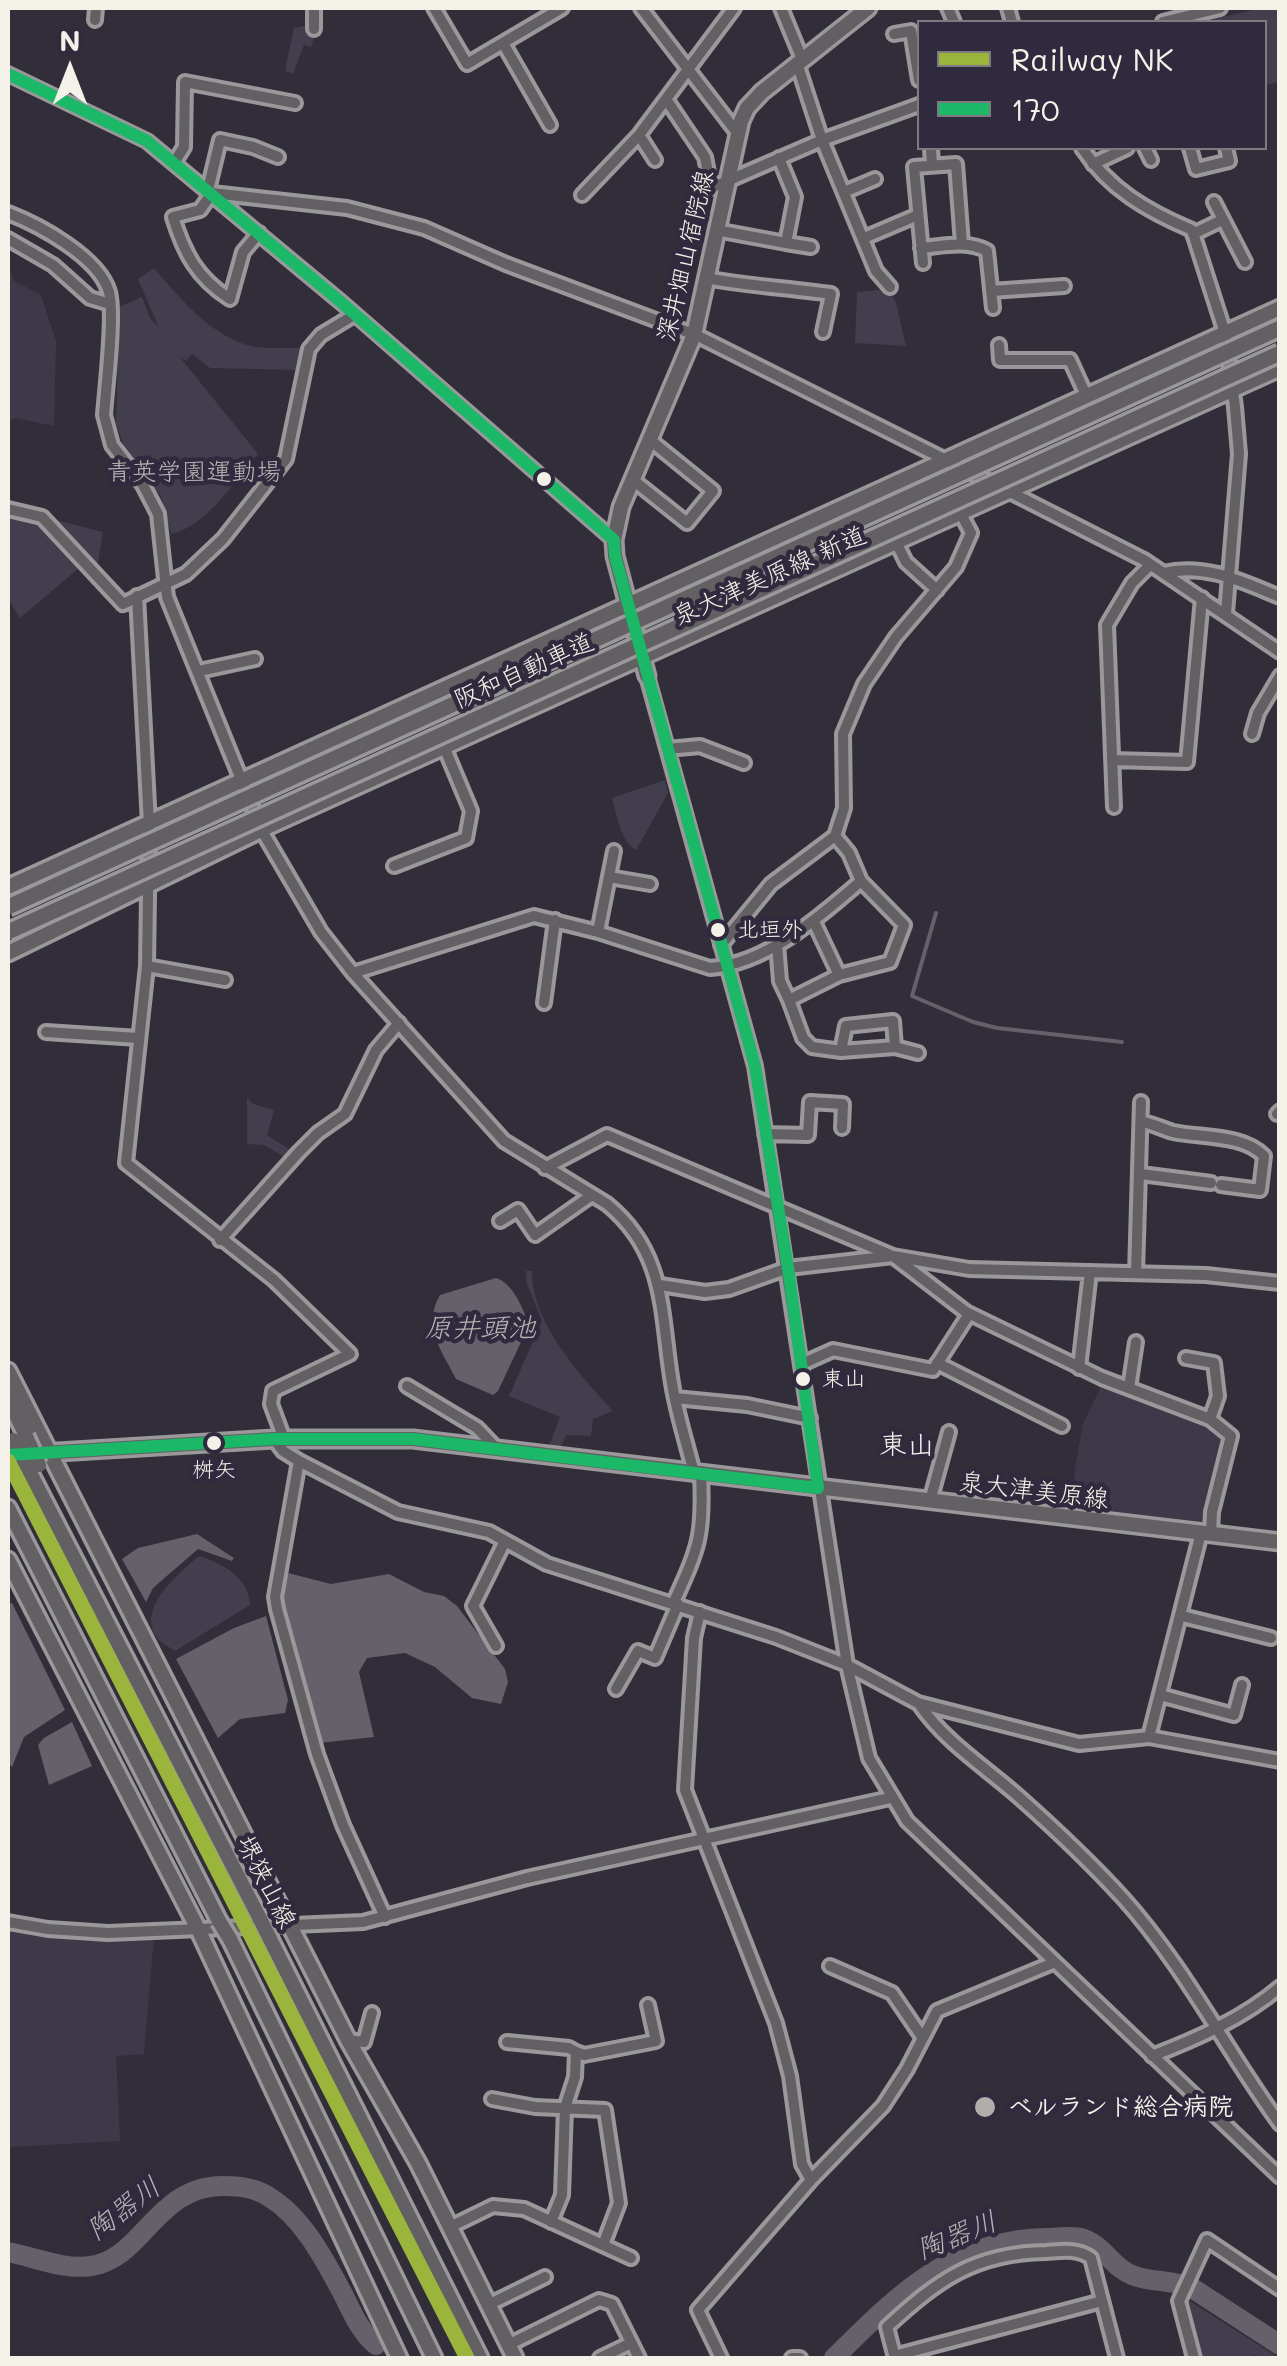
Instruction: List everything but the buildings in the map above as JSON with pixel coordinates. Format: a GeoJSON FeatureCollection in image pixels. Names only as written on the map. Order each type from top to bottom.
{"type":"FeatureCollection","features":[{"type":"Feature","properties":{"kind":"highway","name":"阪和自動車道"},"geometry":{"type":"LineString","coordinates":[[8,907],[1280,328]]}},
{"type":"Feature","properties":{"kind":"highway","name":"阪和自動車道"},"geometry":{"type":"LineString","coordinates":[[8,932],[1280,353]]}},
{"type":"Feature","properties":{"kind":"main road","name":"深井畑山宿院線"},"geometry":{"type":"LineString","coordinates":[[647,676],[614,540],[621,507],[694,335],[738,134],[747,108],[851,13],[868,8]]}},
{"type":"Feature","properties":{"kind":"main road","name":"泉大津美原線 新道"},"geometry":{"type":"LineString","coordinates":[[8,887],[1280,308]]}},
{"type":"Feature","properties":{"kind":"main road","name":"泉大津美原線 新道"},"geometry":{"type":"LineString","coordinates":[[8,953],[262,830],[1280,368]]}},
{"type":"Feature","properties":{"kind":"main road"},"geometry":{"type":"LineString","coordinates":[[8,1371],[348,2040],[450,2227],[512,2352]]}},
{"type":"Feature","properties":{"kind":"main road","name":"堺狭山線"},"geometry":{"type":"LineString","coordinates":[[8,1398],[13,1440],[32,1465],[67,1546],[480,2358]]}},
{"type":"Feature","properties":{"kind":"main road","name":"泉大津美原線"},"geometry":{"type":"LineString","coordinates":[[13,1440],[49,1452],[279,1439],[413,1438],[1280,1542]]}},
{"type":"Feature","properties":{"kind":"main road"},"geometry":{"type":"LineString","coordinates":[[8,1508],[230,1939],[434,2358]]}},
{"type":"Feature","properties":{"kind":"main road"},"geometry":{"type":"LineString","coordinates":[[8,1520],[44,1578]]}},
{"type":"Feature","properties":{"kind":"main road"},"geometry":{"type":"LineString","coordinates":[[8,1560],[198,1929],[399,2358]]}},
{"type":"Feature","properties":{"kind":"street"},"geometry":{"type":"LineString","coordinates":[[314,8],[314,29]]}},
{"type":"Feature","properties":{"kind":"street"},"geometry":{"type":"LineString","coordinates":[[434,8],[467,64],[562,8]]}},
{"type":"Feature","properties":{"kind":"street"},"geometry":{"type":"LineString","coordinates":[[641,8],[738,134]]}},
{"type":"Feature","properties":{"kind":"street"},"geometry":{"type":"LineString","coordinates":[[582,194],[639,136],[734,8]]}},
{"type":"Feature","properties":{"kind":"street"},"geometry":{"type":"LineString","coordinates":[[781,8],[822,140],[876,271],[890,288]]}},
{"type":"Feature","properties":{"kind":"street"},"geometry":{"type":"LineString","coordinates":[[1169,20],[1220,8]]}},
{"type":"Feature","properties":{"kind":"street"},"geometry":{"type":"LineString","coordinates":[[894,34],[911,31],[917,64]]}},
{"type":"Feature","properties":{"kind":"street"},"geometry":{"type":"LineString","coordinates":[[503,43],[550,126]]}},
{"type":"Feature","properties":{"kind":"street"},"geometry":{"type":"LineString","coordinates":[[8,74],[130,132],[174,162],[614,540]]}},
{"type":"Feature","properties":{"kind":"street"},"geometry":{"type":"LineString","coordinates":[[174,162],[184,147],[185,82],[295,103]]}},
{"type":"Feature","properties":{"kind":"street"},"geometry":{"type":"LineString","coordinates":[[666,98],[705,157],[711,188],[822,140],[917,106]]}},
{"type":"Feature","properties":{"kind":"street"},"geometry":{"type":"LineString","coordinates":[[639,136],[655,160]]}},
{"type":"Feature","properties":{"kind":"street"},"geometry":{"type":"LineString","coordinates":[[259,233],[244,252],[230,299],[201,277],[185,254],[173,217],[200,210],[210,191],[220,140],[278,157]]}},
{"type":"Feature","properties":{"kind":"street"},"geometry":{"type":"LineString","coordinates":[[931,150],[932,166]]}},
{"type":"Feature","properties":{"kind":"street"},"geometry":{"type":"LineString","coordinates":[[1083,150],[1093,164],[1137,204],[1192,230],[1225,332],[1239,454],[1226,613]]}},
{"type":"Feature","properties":{"kind":"street"},"geometry":{"type":"LineString","coordinates":[[1093,164],[1123,150]]}},
{"type":"Feature","properties":{"kind":"street"},"geometry":{"type":"LineString","coordinates":[[1145,150],[1151,160]]}},
{"type":"Feature","properties":{"kind":"street"},"geometry":{"type":"LineString","coordinates":[[1191,150],[1196,169],[1229,161],[1226,150]]}},
{"type":"Feature","properties":{"kind":"street"},"geometry":{"type":"LineString","coordinates":[[779,158],[794,197],[786,244]]}},
{"type":"Feature","properties":{"kind":"street"},"geometry":{"type":"LineString","coordinates":[[923,262],[914,167],[956,164],[962,244]]}},
{"type":"Feature","properties":{"kind":"street"},"geometry":{"type":"LineString","coordinates":[[844,192],[875,179]]}},
{"type":"Feature","properties":{"kind":"street"},"geometry":{"type":"LineString","coordinates":[[210,191],[386,217],[424,228],[506,264],[694,335],[1150,565],[1280,652]]}},
{"type":"Feature","properties":{"kind":"street"},"geometry":{"type":"LineString","coordinates":[[1214,202],[1244,262]]}},
{"type":"Feature","properties":{"kind":"street"},"geometry":{"type":"LineString","coordinates":[[8,213],[34,223],[96,269],[108,291],[104,416],[107,430],[120,458],[143,485],[158,514],[164,583],[262,830],[321,932],[504,1141],[619,1214],[646,1250],[660,1284],[675,1398],[698,1473],[703,1526],[699,1546],[655,1658],[638,1651],[616,1689]]}},
{"type":"Feature","properties":{"kind":"street"},"geometry":{"type":"LineString","coordinates":[[864,238],[918,215]]}},
{"type":"Feature","properties":{"kind":"street"},"geometry":{"type":"LineString","coordinates":[[1193,234],[1222,220]]}},
{"type":"Feature","properties":{"kind":"street"},"geometry":{"type":"LineString","coordinates":[[716,230],[811,248]]}},
{"type":"Feature","properties":{"kind":"street"},"geometry":{"type":"LineString","coordinates":[[8,239],[53,265],[90,298],[110,304]]}},
{"type":"Feature","properties":{"kind":"street"},"geometry":{"type":"LineString","coordinates":[[921,248],[962,244],[987,251],[993,308]]}},
{"type":"Feature","properties":{"kind":"street"},"geometry":{"type":"LineString","coordinates":[[706,278],[752,287],[831,294],[823,332]]}},
{"type":"Feature","properties":{"kind":"street"},"geometry":{"type":"LineString","coordinates":[[991,291],[1064,286]]}},
{"type":"Feature","properties":{"kind":"street"},"geometry":{"type":"LineString","coordinates":[[8,510],[42,517],[123,604],[186,574],[224,539],[286,459],[309,349],[321,335],[354,315]]}},
{"type":"Feature","properties":{"kind":"street"},"geometry":{"type":"LineString","coordinates":[[999,345],[1000,360],[1070,360],[1086,396]]}},
{"type":"Feature","properties":{"kind":"street"},"geometry":{"type":"LineString","coordinates":[[632,480],[687,522],[713,492],[650,440]]}},
{"type":"Feature","properties":{"kind":"street"},"geometry":{"type":"LineString","coordinates":[[721,944],[771,884],[834,836],[844,808],[843,734],[864,684],[896,637],[956,568],[971,533],[961,514]]}},
{"type":"Feature","properties":{"kind":"street"},"geometry":{"type":"LineString","coordinates":[[896,544],[906,562],[938,590]]}},
{"type":"Feature","properties":{"kind":"street"},"geometry":{"type":"LineString","coordinates":[[1114,807],[1107,625],[1132,583],[1150,565]]}},
{"type":"Feature","properties":{"kind":"street"},"geometry":{"type":"LineString","coordinates":[[1162,573],[1180,569],[1230,576],[1280,598]]}},
{"type":"Feature","properties":{"kind":"street"},"geometry":{"type":"LineString","coordinates":[[136,596],[149,824],[147,966],[126,1163],[274,1280],[350,1354],[272,1391],[283,1451],[398,1512],[489,1532],[547,1564],[676,1603],[846,1665],[918,1704],[1079,1744],[1150,1736],[1280,1761]]}},
{"type":"Feature","properties":{"kind":"street"},"geometry":{"type":"LineString","coordinates":[[1112,760],[1187,762],[1202,598]]}},
{"type":"Feature","properties":{"kind":"street"},"geometry":{"type":"LineString","coordinates":[[199,671],[256,659]]}},
{"type":"Feature","properties":{"kind":"street"},"geometry":{"type":"LineString","coordinates":[[647,676],[755,1066],[846,1665],[868,1758],[907,1821],[1280,2177]]}},
{"type":"Feature","properties":{"kind":"street"},"geometry":{"type":"LineString","coordinates":[[1252,734],[1258,713],[1280,676]]}},
{"type":"Feature","properties":{"kind":"street"},"geometry":{"type":"LineString","coordinates":[[667,749],[700,746],[744,763]]}},
{"type":"Feature","properties":{"kind":"street"},"geometry":{"type":"LineString","coordinates":[[394,866],[466,838],[471,810],[444,749]]}},
{"type":"Feature","properties":{"kind":"street"},"geometry":{"type":"LineString","coordinates":[[788,1000],[838,974],[890,962],[904,925],[861,881],[849,853],[834,836]]}},
{"type":"Feature","properties":{"kind":"street"},"geometry":{"type":"LineString","coordinates":[[598,932],[614,851]]}},
{"type":"Feature","properties":{"kind":"street"},"geometry":{"type":"LineString","coordinates":[[609,877],[650,884]]}},
{"type":"Feature","properties":{"kind":"street"},"geometry":{"type":"LineString","coordinates":[[353,973],[534,916],[710,968],[727,966],[814,922],[861,881]]}},
{"type":"Feature","properties":{"kind":"street"},"geometry":{"type":"LineString","coordinates":[[544,1003],[555,920]]}},
{"type":"Feature","properties":{"kind":"street"},"geometry":{"type":"LineString","coordinates":[[814,922],[838,974]]}},
{"type":"Feature","properties":{"kind":"street"},"geometry":{"type":"LineString","coordinates":[[777,944],[780,981],[802,1038],[812,1047],[841,1051],[896,1047],[918,1053]]}},
{"type":"Feature","properties":{"kind":"street"},"geometry":{"type":"LineString","coordinates":[[147,966],[226,980]]}},
{"type":"Feature","properties":{"kind":"street"},"geometry":{"type":"LineString","coordinates":[[841,1051],[846,1026],[892,1021],[896,1047]]}},
{"type":"Feature","properties":{"kind":"street"},"geometry":{"type":"LineString","coordinates":[[220,1240],[299,1152],[345,1114],[376,1050],[399,1022]]}},
{"type":"Feature","properties":{"kind":"street"},"geometry":{"type":"LineString","coordinates":[[46,1032],[138,1038]]}},
{"type":"Feature","properties":{"kind":"street"},"geometry":{"type":"LineString","coordinates":[[766,1134],[808,1135],[810,1102],[843,1104],[842,1128]]}},
{"type":"Feature","properties":{"kind":"street"},"geometry":{"type":"LineString","coordinates":[[1136,1273],[1142,1102]]}},
{"type":"Feature","properties":{"kind":"street"},"geometry":{"type":"LineString","coordinates":[[1141,1174],[1260,1190],[1264,1156],[1223,1138],[1170,1131],[1143,1122]]}},
{"type":"Feature","properties":{"kind":"street"},"geometry":{"type":"LineString","coordinates":[[545,1168],[607,1135],[893,1256],[969,1314],[1079,1368],[1210,1418],[1231,1436],[1150,1736]]}},
{"type":"Feature","properties":{"kind":"street"},"geometry":{"type":"LineString","coordinates":[[500,1222],[518,1210],[535,1235],[592,1195]]}},
{"type":"Feature","properties":{"kind":"street"},"geometry":{"type":"LineString","coordinates":[[660,1284],[705,1292],[729,1289],[788,1268],[893,1256],[968,1270],[1206,1275],[1280,1283]]}},
{"type":"Feature","properties":{"kind":"street"},"geometry":{"type":"LineString","coordinates":[[1079,1368],[1090,1272]]}},
{"type":"Feature","properties":{"kind":"street"},"geometry":{"type":"LineString","coordinates":[[802,1364],[833,1350],[933,1370],[969,1314]]}},
{"type":"Feature","properties":{"kind":"street"},"geometry":{"type":"LineString","coordinates":[[1129,1388],[1136,1342]]}},
{"type":"Feature","properties":{"kind":"street"},"geometry":{"type":"LineString","coordinates":[[1186,1358],[1214,1363],[1218,1396],[1210,1418]]}},
{"type":"Feature","properties":{"kind":"street"},"geometry":{"type":"LineString","coordinates":[[938,1363],[1062,1426]]}},
{"type":"Feature","properties":{"kind":"street"},"geometry":{"type":"LineString","coordinates":[[407,1386],[477,1428],[497,1449]]}},
{"type":"Feature","properties":{"kind":"street"},"geometry":{"type":"LineString","coordinates":[[675,1398],[747,1405],[810,1418]]}},
{"type":"Feature","properties":{"kind":"street"},"geometry":{"type":"LineString","coordinates":[[930,1501],[949,1432]]}},
{"type":"Feature","properties":{"kind":"street"},"geometry":{"type":"LineString","coordinates":[[299,1461],[275,1596],[277,1609],[317,1754],[343,1825],[385,1916]]}},
{"type":"Feature","properties":{"kind":"street"},"geometry":{"type":"LineString","coordinates":[[496,1646],[473,1606],[505,1541]]}},
{"type":"Feature","properties":{"kind":"street"},"geometry":{"type":"LineString","coordinates":[[700,1612],[694,1638],[685,1790],[776,2023],[790,2076],[802,2164],[811,2180]]}},
{"type":"Feature","properties":{"kind":"street"},"geometry":{"type":"LineString","coordinates":[[1182,1616],[1271,1638]]}},
{"type":"Feature","properties":{"kind":"street"},"geometry":{"type":"LineString","coordinates":[[1160,1695],[1234,1715],[1242,1685]]}},
{"type":"Feature","properties":{"kind":"street"},"geometry":{"type":"LineString","coordinates":[[918,1704],[964,1752],[1020,1798],[1122,1897],[1185,1976],[1214,2027],[1280,2124]]}},
{"type":"Feature","properties":{"kind":"street"},"geometry":{"type":"LineString","coordinates":[[8,1922],[108,1932],[364,1922],[527,1878],[890,1798]]}},
{"type":"Feature","properties":{"kind":"street"},"geometry":{"type":"LineString","coordinates":[[721,2358],[698,2310],[811,2180],[883,2106],[938,2011],[1054,1963]]}},
{"type":"Feature","properties":{"kind":"street"},"geometry":{"type":"LineString","coordinates":[[830,1966],[892,1993],[922,2038]]}},
{"type":"Feature","properties":{"kind":"street"},"geometry":{"type":"LineString","coordinates":[[1152,2056],[1262,2002],[1280,1987]]}},
{"type":"Feature","properties":{"kind":"street"},"geometry":{"type":"LineString","coordinates":[[507,2042],[569,2048],[584,2055],[656,2041],[648,2005]]}},
{"type":"Feature","properties":{"kind":"street"},"geometry":{"type":"LineString","coordinates":[[348,2040],[364,2042],[372,2013]]}},
{"type":"Feature","properties":{"kind":"street"},"geometry":{"type":"LineString","coordinates":[[551,2222],[564,2183],[564,2108],[575,2077],[576,2052]]}},
{"type":"Feature","properties":{"kind":"street"},"geometry":{"type":"LineString","coordinates":[[492,2099],[535,2108],[605,2110],[618,2203],[602,2244]]}},
{"type":"Feature","properties":{"kind":"street"},"geometry":{"type":"LineString","coordinates":[[450,2227],[493,2206],[524,2209],[631,2258]]}},
{"type":"Feature","properties":{"kind":"street"},"geometry":{"type":"LineString","coordinates":[[1194,2358],[1179,2301],[1206,2240],[1280,2289]]}},
{"type":"Feature","properties":{"kind":"street"},"geometry":{"type":"LineString","coordinates":[[1102,2301],[894,2357],[887,2327],[932,2286],[1008,2254],[1079,2251],[1091,2258],[1117,2358]]}},
{"type":"Feature","properties":{"kind":"street"},"geometry":{"type":"LineString","coordinates":[[488,2305],[545,2277]]}},
{"type":"Feature","properties":{"kind":"street"},"geometry":{"type":"LineString","coordinates":[[512,2352],[599,2300],[612,2304],[639,2358]]}},
{"type":"Feature","properties":{"kind":"street"},"geometry":{"type":"LineString","coordinates":[[600,2358],[632,2343]]}},
{"type":"Feature","properties":{"kind":"street"},"geometry":{"type":"LineString","coordinates":[[792,2358],[800,2358]]}},
{"type":"Feature","properties":{"kind":"shaded area"},"geometry":{"type":"Polygon","coordinates":[[[8,263],[14,281],[41,295],[56,341],[54,426],[16,418],[8,421],[8,263]]]}},
{"type":"Feature","properties":{"kind":"shaded area"},"geometry":{"type":"Polygon","coordinates":[[[1103,1382],[1209,1421],[1224,1434],[1203,1527],[1081,1514],[1074,1474],[1083,1424],[1103,1382]]]}},
{"type":"Feature","properties":{"kind":"shaded area"},"geometry":{"type":"Polygon","coordinates":[[[8,1928],[51,1936],[154,1936],[144,2054],[116,2056],[120,2141],[8,2147],[8,1928]]]}},
{"type":"Feature","properties":{"kind":"green space"},"geometry":{"type":"Polygon","coordinates":[[[1279,8],[1279,82],[1267,85],[1267,20],[1210,20],[1279,8]]]}},
{"type":"Feature","properties":{"kind":"green space"},"geometry":{"type":"Polygon","coordinates":[[[305,26],[309,34],[315,34],[311,47],[304,45],[293,74],[285,71],[294,28],[305,26]]]}},
{"type":"Feature","properties":{"kind":"green space","name":"青英学園運動場"},"geometry":{"type":"Polygon","coordinates":[[[154,268],[196,314],[236,341],[264,348],[306,349],[303,370],[210,368],[192,354],[186,361],[179,356],[258,454],[208,512],[171,534],[161,496],[125,449],[116,424],[119,307],[142,297],[150,318],[159,328],[138,279],[154,268]]]}},
{"type":"Feature","properties":{"kind":"green space"},"geometry":{"type":"Polygon","coordinates":[[[888,289],[896,303],[906,346],[855,343],[857,292],[888,289]]]}},
{"type":"Feature","properties":{"kind":"green space"},"geometry":{"type":"Polygon","coordinates":[[[8,517],[37,523],[79,568],[20,618],[8,599],[8,517]]]}},
{"type":"Feature","properties":{"kind":"green space"},"geometry":{"type":"Polygon","coordinates":[[[55,522],[103,532],[97,568],[55,522]]]}},
{"type":"Feature","properties":{"kind":"green space"},"geometry":{"type":"Polygon","coordinates":[[[665,780],[668,793],[636,850],[623,835],[612,798],[665,780]]]}},
{"type":"Feature","properties":{"kind":"green space"},"geometry":{"type":"Polygon","coordinates":[[[247,1098],[253,1104],[274,1110],[267,1135],[292,1151],[286,1158],[264,1145],[247,1144],[247,1098]]]}},
{"type":"Feature","properties":{"kind":"green space"},"geometry":{"type":"Polygon","coordinates":[[[526,1271],[532,1271],[540,1309],[560,1347],[613,1411],[593,1419],[591,1436],[566,1435],[560,1449],[548,1448],[560,1417],[509,1396],[542,1321],[527,1284],[526,1271]]]}},
{"type":"Feature","properties":{"kind":"green space"},"geometry":{"type":"Polygon","coordinates":[[[199,1556],[225,1567],[239,1579],[250,1605],[175,1651],[156,1636],[152,1614],[163,1592],[199,1556]]]}},
{"type":"Feature","properties":{"kind":"green space"},"geometry":{"type":"Polygon","coordinates":[[[1185,2298],[1279,2358],[1200,2358],[1185,2298]]]}},
{"type":"Feature","properties":{"kind":"water","name":"原井頭池"},"geometry":{"type":"Polygon","coordinates":[[[496,1278],[513,1291],[529,1325],[493,1395],[456,1379],[435,1337],[433,1317],[440,1295],[496,1278]]]}},
{"type":"Feature","properties":{"kind":"water"},"geometry":{"type":"Polygon","coordinates":[[[197,1534],[234,1558],[232,1561],[198,1549],[153,1588],[146,1602],[122,1559],[138,1548],[197,1534]]]}},
{"type":"Feature","properties":{"kind":"water"},"geometry":{"type":"Polygon","coordinates":[[[288,1573],[331,1584],[389,1574],[424,1592],[444,1596],[457,1606],[505,1669],[508,1682],[501,1704],[472,1698],[435,1667],[405,1653],[367,1658],[359,1672],[374,1737],[319,1743],[281,1599],[288,1573]]]}},
{"type":"Feature","properties":{"kind":"water"},"geometry":{"type":"Polygon","coordinates":[[[12,1603],[65,1710],[24,1737],[12,1767],[8,1763],[8,1604],[12,1603]]]}},
{"type":"Feature","properties":{"kind":"water"},"geometry":{"type":"Polygon","coordinates":[[[266,1616],[288,1700],[285,1713],[240,1719],[218,1738],[176,1659],[266,1616]]]}},
{"type":"Feature","properties":{"kind":"water"},"geometry":{"type":"Polygon","coordinates":[[[72,1722],[92,1766],[49,1785],[38,1745],[72,1722]]]}},
{"type":"Feature","properties":{"kind":"waterway"},"geometry":{"type":"LineString","coordinates":[[936,913],[912,996],[997,1028],[1122,1042]]}},
{"type":"Feature","properties":{"kind":"waterway","name":"陶器川"},"geometry":{"type":"LineString","coordinates":[[8,2252],[59,2265],[91,2266],[124,2250],[183,2197],[202,2189],[248,2188],[281,2206],[303,2228],[361,2328],[376,2345]]}},
{"type":"Feature","properties":{"kind":"waterway","name":"陶器川"},"geometry":{"type":"LineString","coordinates":[[834,2358],[903,2293],[953,2260],[1012,2241],[1065,2237],[1091,2242],[1132,2275],[1192,2288],[1280,2345]]}},
{"type":"Feature","properties":{"kind":"rail line","name":"NK"},"geometry":{"type":"LineString","coordinates":[[8,1461],[467,2358]]}},
{"type":"Feature","properties":{"kind":"transit line","name":"170"},"geometry":{"type":"LineString","coordinates":[[8,74],[147,141],[342,303],[614,540],[615,556],[755,1066],[818,1488],[413,1439],[274,1439],[8,1455]]}},
{"type":"Feature","properties":{"kind":"place","name":"北垣外"},"geometry":{"type":"Point","coordinates":[718,930]}},
{"type":"Feature","properties":{"kind":"place","name":"東山"},"geometry":{"type":"Point","coordinates":[803,1379]}},
{"type":"Feature","properties":{"kind":"place","name":"桝矢"},"geometry":{"type":"Point","coordinates":[214,1443]}},
{"type":"Feature","properties":{"kind":"place","name":"ベルランド総合病院"},"geometry":{"type":"Point","coordinates":[985,2107]}},
{"type":"Feature","properties":{"kind":"district","name":"東山"},"geometry":{"type":"Point","coordinates":[907,1445]}}]}
